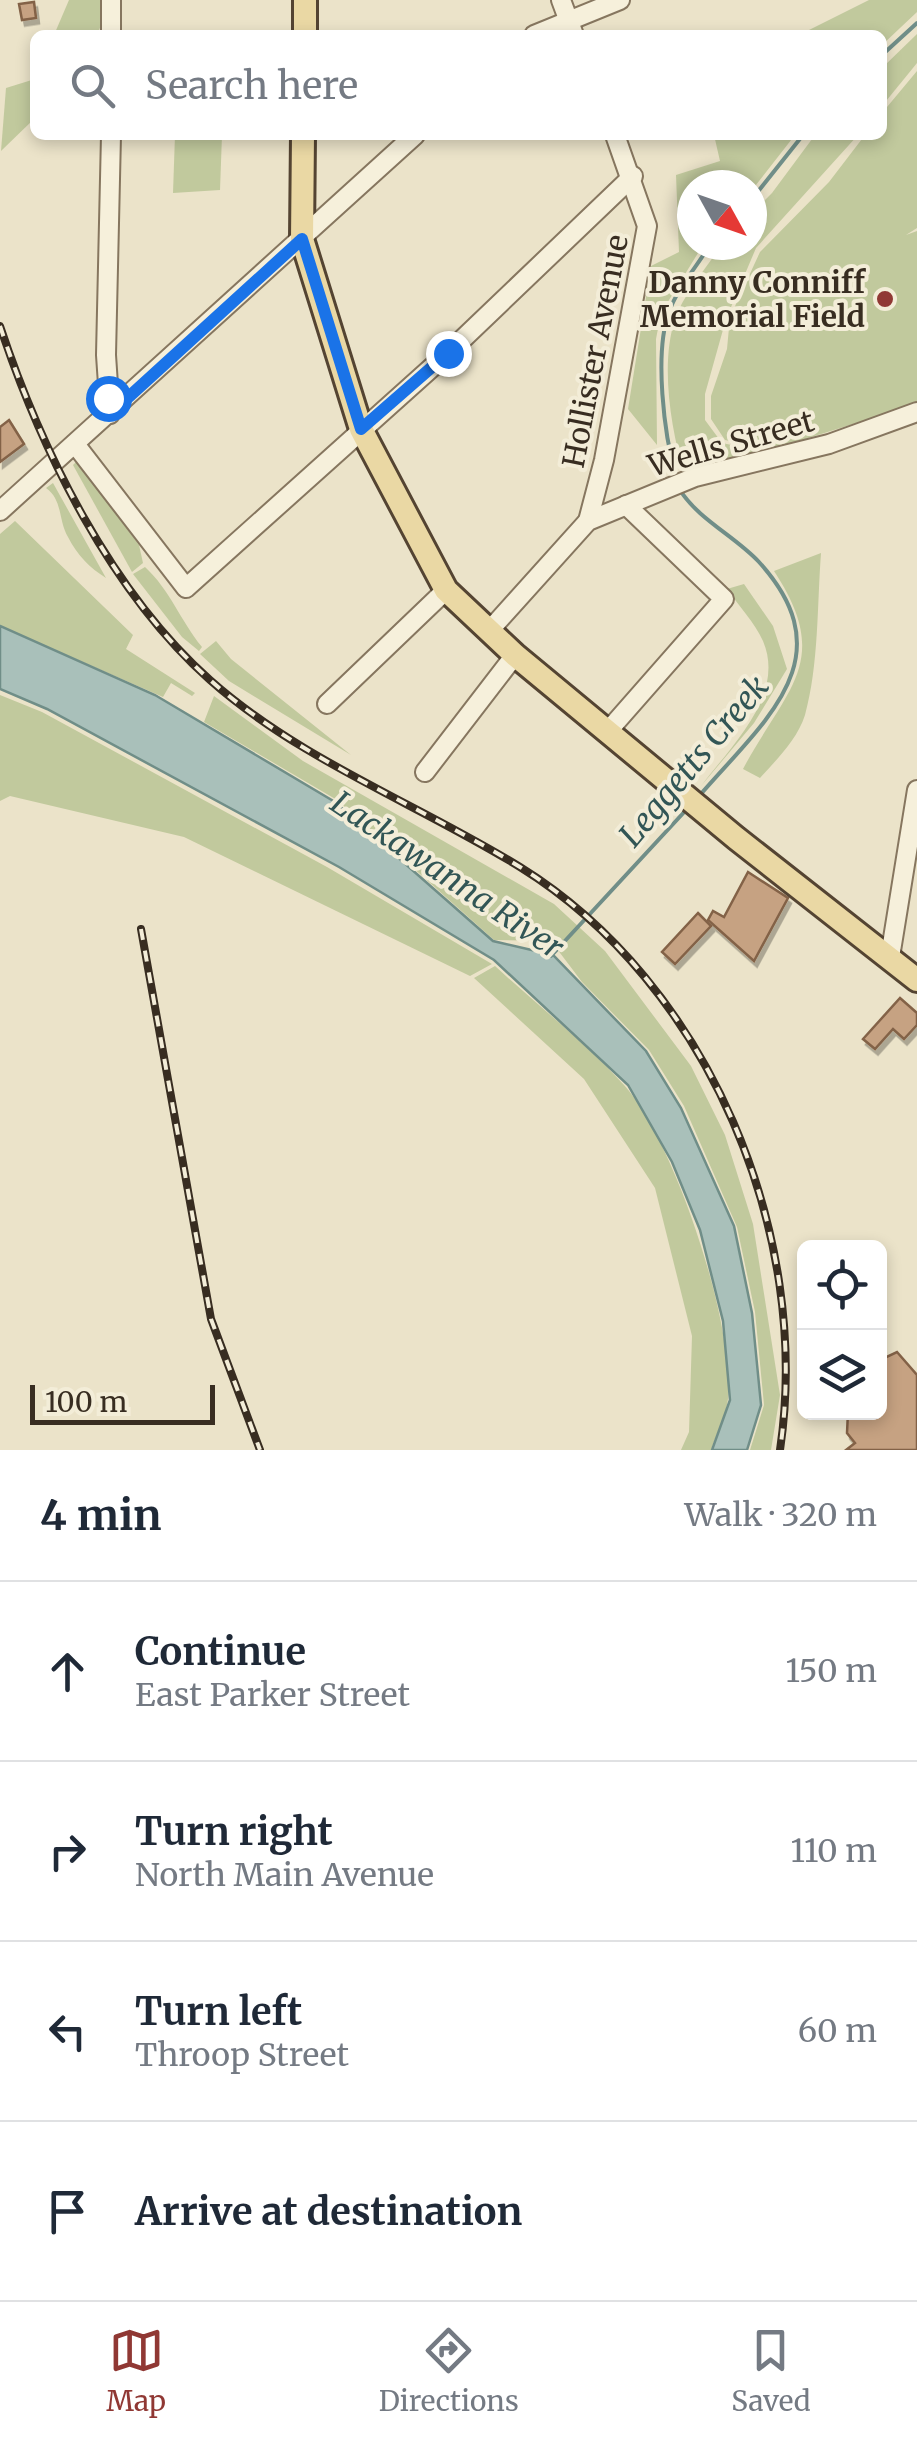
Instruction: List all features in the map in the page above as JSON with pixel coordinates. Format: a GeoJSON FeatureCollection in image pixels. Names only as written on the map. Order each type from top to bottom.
{"type":"FeatureCollection","features":[{"type":"Feature","properties":{"kind":"main road"},"geometry":{"type":"LineString","coordinates":[[305,0],[305,30]]}},
{"type":"Feature","properties":{"kind":"main road"},"geometry":{"type":"LineString","coordinates":[[303,140],[302,239],[361,429],[446,590],[515,654],[711,817],[917,980]]}},
{"type":"Feature","properties":{"kind":"street"},"geometry":{"type":"LineString","coordinates":[[111,0],[111,30]]}},
{"type":"Feature","properties":{"kind":"street"},"geometry":{"type":"LineString","coordinates":[[561,0],[570,27],[620,0]]}},
{"type":"Feature","properties":{"kind":"street"},"geometry":{"type":"LineString","coordinates":[[110,414],[106,355],[111,140]]}},
{"type":"Feature","properties":{"kind":"street"},"geometry":{"type":"LineString","coordinates":[[3,501],[110,414],[411,140]]}},
{"type":"Feature","properties":{"kind":"street","name":"Hollister Avenue"},"geometry":{"type":"LineString","coordinates":[[588,521],[604,460],[647,226],[618,140]]}},
{"type":"Feature","properties":{"kind":"street"},"geometry":{"type":"LineString","coordinates":[[74,444],[186,588],[448,353],[633,176]]}},
{"type":"Feature","properties":{"kind":"street","name":"Wells Street"},"geometry":{"type":"LineString","coordinates":[[489,631],[588,521],[696,477],[829,444],[917,412]]}},
{"type":"Feature","properties":{"kind":"street"},"geometry":{"type":"LineString","coordinates":[[608,731],[724,599],[626,505]]}},
{"type":"Feature","properties":{"kind":"street"},"geometry":{"type":"LineString","coordinates":[[326,704],[446,590]]}},
{"type":"Feature","properties":{"kind":"street"},"geometry":{"type":"LineString","coordinates":[[425,772],[515,654]]}},
{"type":"Feature","properties":{"kind":"street"},"geometry":{"type":"LineString","coordinates":[[890,957],[917,790]]}},
{"type":"Feature","properties":{"kind":"green space"},"geometry":{"type":"Polygon","coordinates":[[[69,0],[101,0],[104,18],[99,30],[56,30],[69,0]]]}},
{"type":"Feature","properties":{"kind":"green space"},"geometry":{"type":"Polygon","coordinates":[[[869,0],[917,0],[917,12],[887,40],[887,30],[809,30],[869,0]]]}},
{"type":"Feature","properties":{"kind":"green space"},"geometry":{"type":"Polygon","coordinates":[[[917,34],[917,63],[887,100],[887,63],[917,34]]]}},
{"type":"Feature","properties":{"kind":"green space"},"geometry":{"type":"Polygon","coordinates":[[[917,71],[917,228],[906,235],[917,231],[917,404],[770,450],[725,440],[711,419],[711,396],[727,349],[730,317],[756,260],[767,260],[767,245],[829,182],[861,140],[887,140],[887,107],[917,71]]]}},
{"type":"Feature","properties":{"kind":"green space"},"geometry":{"type":"Polygon","coordinates":[[[30,81],[30,123],[1,151],[6,88],[30,81]]]}},
{"type":"Feature","properties":{"kind":"green space"},"geometry":{"type":"Polygon","coordinates":[[[175,140],[222,140],[220,190],[173,193],[175,140]]]}},
{"type":"Feature","properties":{"kind":"green space"},"geometry":{"type":"Polygon","coordinates":[[[715,140],[791,140],[767,171],[692,170],[720,161],[715,140]]]}},
{"type":"Feature","properties":{"kind":"green space"},"geometry":{"type":"Polygon","coordinates":[[[811,140],[853,140],[767,236],[767,198],[811,140]]]}},
{"type":"Feature","properties":{"kind":"green space"},"geometry":{"type":"Polygon","coordinates":[[[677,253],[677,260],[694,260],[661,313],[656,339],[657,445],[628,409],[651,266],[677,253]]]}},
{"type":"Feature","properties":{"kind":"green space"},"geometry":{"type":"Polygon","coordinates":[[[711,260],[751,260],[726,319],[705,394],[705,420],[722,443],[765,452],[684,474],[669,396],[668,356],[675,319],[711,260]]]}},
{"type":"Feature","properties":{"kind":"green space"},"geometry":{"type":"Polygon","coordinates":[[[77,461],[139,545],[143,563],[132,572],[73,465],[77,461]]]}},
{"type":"Feature","properties":{"kind":"green space"},"geometry":{"type":"Polygon","coordinates":[[[53,483],[106,578],[72,544],[58,504],[46,488],[53,483]]]}},
{"type":"Feature","properties":{"kind":"green space"},"geometry":{"type":"Polygon","coordinates":[[[15,521],[133,635],[126,649],[195,693],[192,696],[171,683],[163,697],[0,626],[0,534],[15,521]]]}},
{"type":"Feature","properties":{"kind":"green space"},"geometry":{"type":"Polygon","coordinates":[[[821,553],[815,655],[805,715],[792,741],[760,778],[743,769],[788,695],[802,652],[801,629],[792,602],[774,571],[821,553]]]}},
{"type":"Feature","properties":{"kind":"green space"},"geometry":{"type":"Polygon","coordinates":[[[145,567],[202,647],[199,651],[182,637],[133,574],[145,567]]]}},
{"type":"Feature","properties":{"kind":"green space"},"geometry":{"type":"Polygon","coordinates":[[[744,584],[773,626],[787,669],[754,723],[701,786],[752,719],[767,681],[763,641],[727,589],[744,584]]]}},
{"type":"Feature","properties":{"kind":"green space"},"geometry":{"type":"Polygon","coordinates":[[[216,641],[231,659],[351,755],[229,681],[200,654],[216,641]]]}},
{"type":"Feature","properties":{"kind":"green space"},"geometry":{"type":"Polygon","coordinates":[[[0,695],[42,712],[327,867],[492,964],[470,976],[184,837],[10,796],[0,801],[0,695]]]}},
{"type":"Feature","properties":{"kind":"green space"},"geometry":{"type":"Polygon","coordinates":[[[214,696],[303,761],[554,904],[605,951],[691,1066],[725,1135],[753,1224],[780,1395],[771,1450],[750,1450],[764,1405],[755,1312],[737,1227],[684,1106],[649,1050],[582,982],[551,941],[494,940],[337,800],[204,722],[214,696]]]}},
{"type":"Feature","properties":{"kind":"green space"},"geometry":{"type":"Polygon","coordinates":[[[495,966],[624,1085],[643,1111],[681,1189],[711,1281],[728,1366],[728,1399],[711,1450],[681,1450],[689,1432],[692,1336],[655,1188],[584,1079],[474,978],[495,966]]]}},
{"type":"Feature","properties":{"kind":"water"},"geometry":{"type":"Polygon","coordinates":[[[0,626],[155,695],[335,802],[493,941],[553,955],[646,1051],[681,1108],[734,1226],[752,1313],[761,1405],[747,1450],[712,1450],[730,1400],[723,1321],[700,1230],[672,1162],[628,1085],[494,960],[339,867],[47,709],[0,689],[0,626]]]}},
{"type":"Feature","properties":{"kind":"building"},"geometry":{"type":"Polygon","coordinates":[[[34,2],[36,18],[22,20],[19,4],[34,2]]]}},
{"type":"Feature","properties":{"kind":"building"},"geometry":{"type":"Polygon","coordinates":[[[9,420],[24,444],[0,462],[0,427],[9,420]]]}},
{"type":"Feature","properties":{"kind":"building"},"geometry":{"type":"Polygon","coordinates":[[[748,872],[788,898],[754,961],[708,920],[713,911],[724,917],[748,872]]]}},
{"type":"Feature","properties":{"kind":"building"},"geometry":{"type":"Polygon","coordinates":[[[698,913],[711,926],[675,964],[662,952],[698,913]]]}},
{"type":"Feature","properties":{"kind":"building"},"geometry":{"type":"Polygon","coordinates":[[[900,998],[917,1013],[917,1025],[904,1039],[893,1029],[875,1049],[863,1039],[900,998]]]}},
{"type":"Feature","properties":{"kind":"building"},"geometry":{"type":"Polygon","coordinates":[[[897,1352],[917,1375],[917,1450],[846,1450],[855,1443],[847,1433],[848,1420],[887,1420],[887,1357],[897,1352]]]}},
{"type":"Feature","properties":{"kind":"waterway","name":"Leggetts Creek"},"geometry":{"type":"LineString","coordinates":[[887,50],[917,23]]}},
{"type":"Feature","properties":{"kind":"waterway","name":"Leggetts Creek"},"geometry":{"type":"LineString","coordinates":[[767,180],[799,140]]}},
{"type":"Feature","properties":{"kind":"waterway","name":"Leggetts Creek"},"geometry":{"type":"LineString","coordinates":[[676,476],[662,394],[662,349],[669,312],[700,260]]}},
{"type":"Feature","properties":{"kind":"waterway","name":"Leggetts Creek"},"geometry":{"type":"LineString","coordinates":[[680,490],[697,510],[759,562],[784,596],[796,628],[796,658],[770,714],[700,795]]}},
{"type":"Feature","properties":{"kind":"waterway","name":"Leggetts Creek"},"geometry":{"type":"LineString","coordinates":[[551,956],[687,809]]}},
{"type":"Feature","properties":{"kind":"railway"},"geometry":{"type":"LineString","coordinates":[[0,326],[36,421],[83,516],[141,605],[174,645],[210,680],[282,734],[520,867],[587,917],[645,977],[694,1046],[733,1121],[762,1201],[779,1284],[786,1368],[780,1450]]}},
{"type":"Feature","properties":{"kind":"railway"},"geometry":{"type":"LineString","coordinates":[[141,929],[211,1319],[260,1450]]}},
{"type":"Feature","properties":{"kind":"place","name":"Danny Conniff Memorial Field"},"geometry":{"type":"Point","coordinates":[885,299]}},
{"type":"Feature","properties":{"kind":"route"},"geometry":{"type":"LineString","coordinates":[[108,398],[110,414],[302,239],[361,429],[448,353]]}},
{"type":"Feature","properties":{"kind":"water label","name":"Lackawanna River"},"geometry":{"type":"Point","coordinates":[447,875]}}]}
